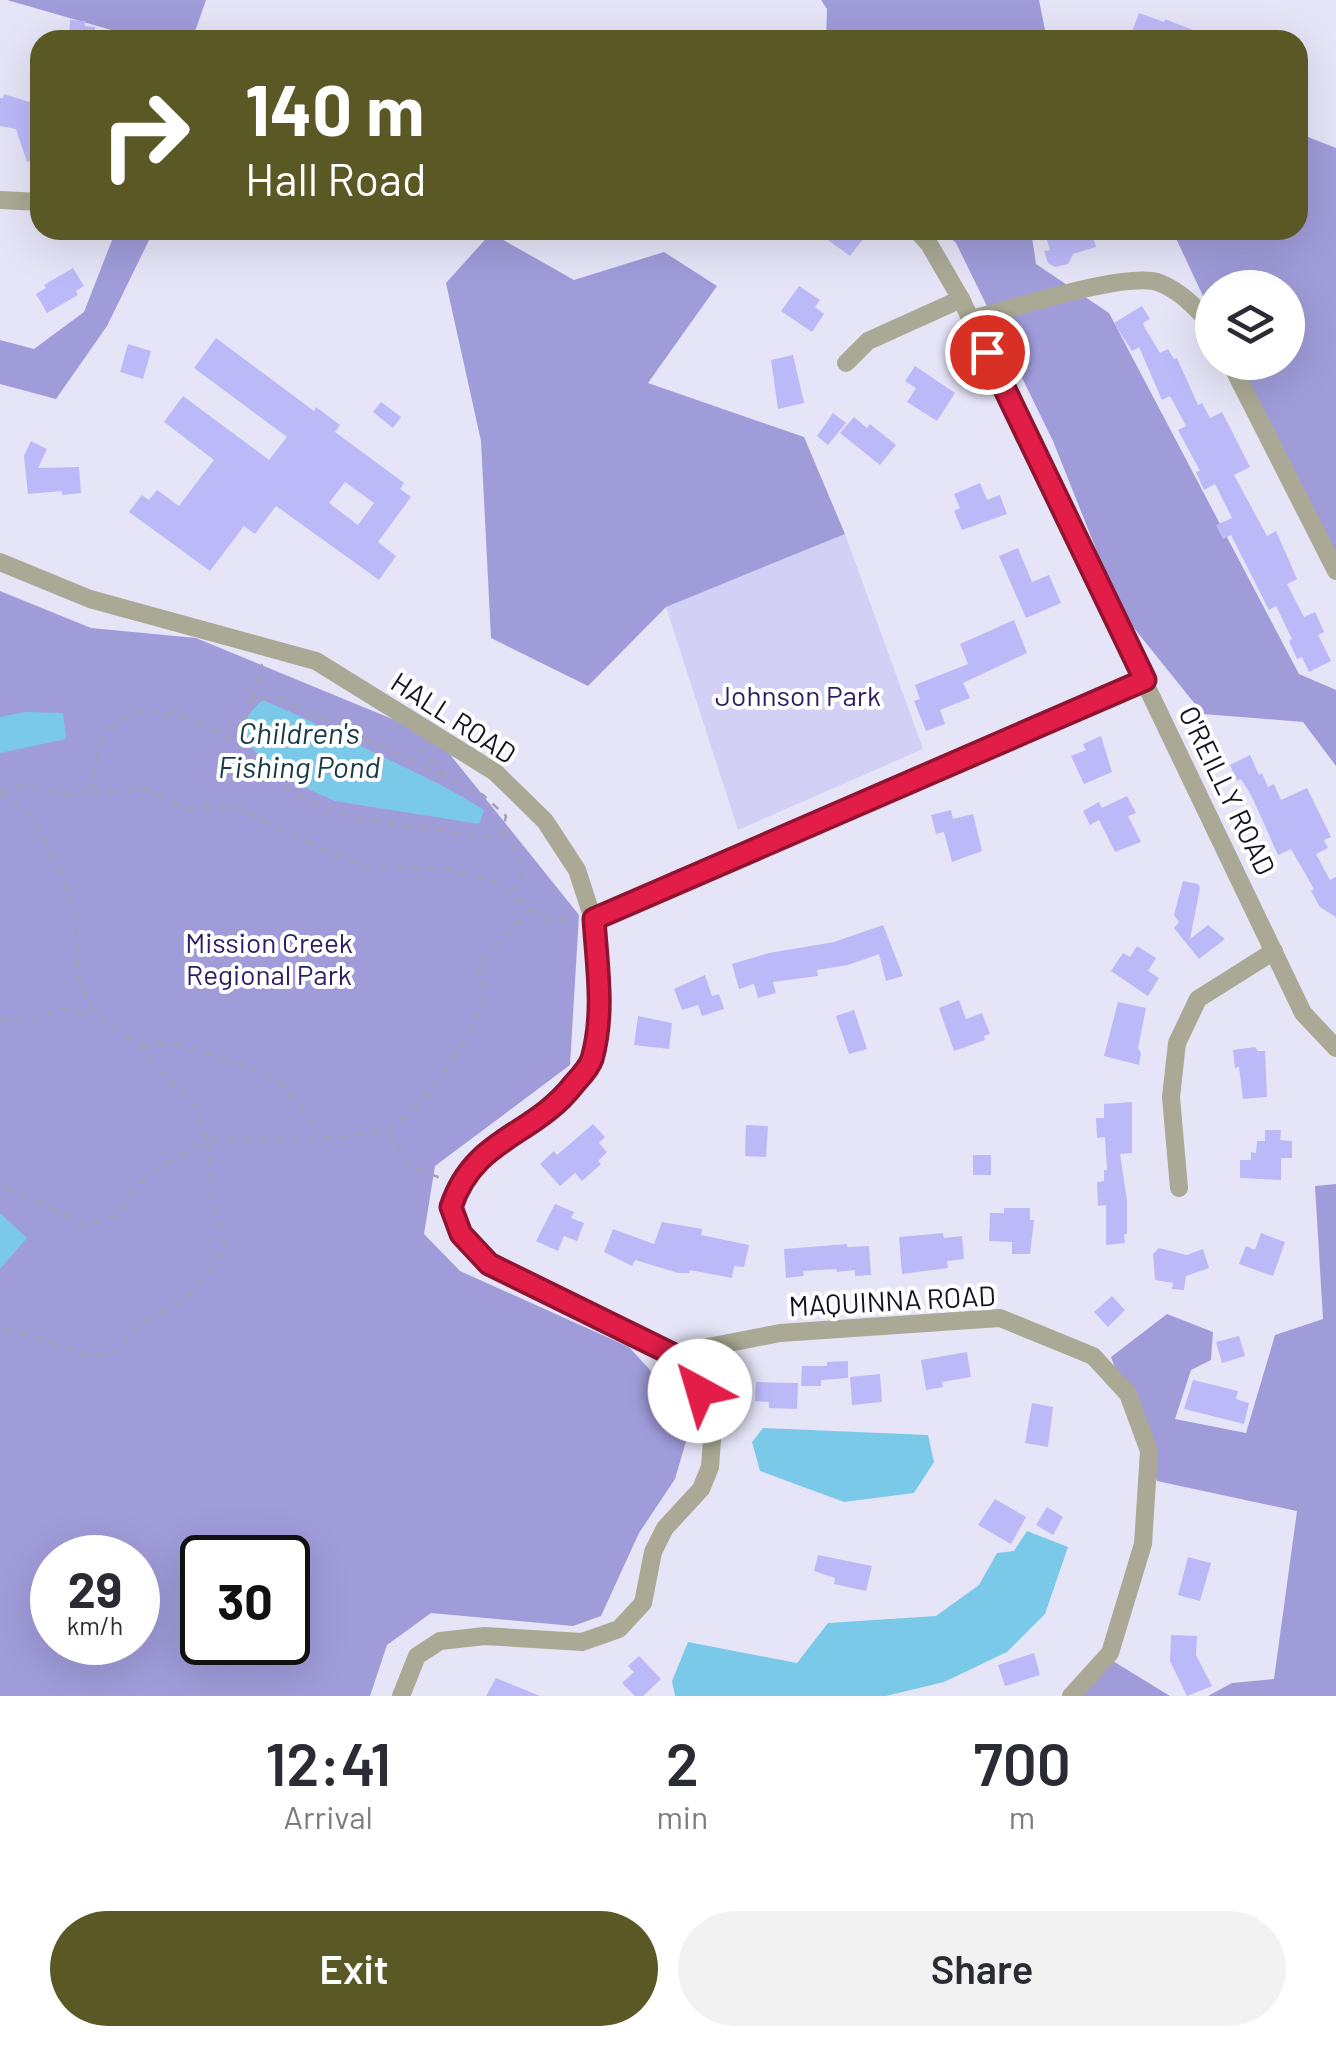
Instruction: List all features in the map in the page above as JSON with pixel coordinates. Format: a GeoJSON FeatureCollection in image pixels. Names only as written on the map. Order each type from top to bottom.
{"type":"FeatureCollection","features":[{"type":"Feature","properties":{"kind":"street"},"geometry":{"type":"LineString","coordinates":[[0,200],[30,202]]}},
{"type":"Feature","properties":{"kind":"street","name":"O'REILLY ROAD"},"geometry":{"type":"LineString","coordinates":[[925,240],[961,299],[1303,1012],[1336,1048]]}},
{"type":"Feature","properties":{"kind":"street"},"geometry":{"type":"LineString","coordinates":[[971,320],[1126,280],[1156,281],[1183,296],[1195,309]]}},
{"type":"Feature","properties":{"kind":"street"},"geometry":{"type":"LineString","coordinates":[[846,363],[868,341],[961,299]]}},
{"type":"Feature","properties":{"kind":"street"},"geometry":{"type":"LineString","coordinates":[[1239,380],[1336,571]]}},
{"type":"Feature","properties":{"kind":"street","name":"HALL ROAD"},"geometry":{"type":"LineString","coordinates":[[0,562],[90,598],[316,661],[495,772],[545,821],[577,870],[594,919],[600,1008],[591,1063],[558,1106],[486,1152],[458,1184]]}},
{"type":"Feature","properties":{"kind":"street"},"geometry":{"type":"LineString","coordinates":[[594,919],[1145,680]]}},
{"type":"Feature","properties":{"kind":"street"},"geometry":{"type":"LineString","coordinates":[[1179,1188],[1170,1097],[1176,1043],[1198,998],[1274,951]]}},
{"type":"Feature","properties":{"kind":"street"},"geometry":{"type":"LineString","coordinates":[[401,1696],[417,1656],[440,1641],[485,1636],[582,1642],[620,1629],[643,1603],[653,1552],[665,1528],[701,1488],[710,1467],[712,1440],[700,1391],[672,1354],[489,1264],[461,1234],[451,1207],[458,1184]]}},
{"type":"Feature","properties":{"kind":"street","name":"MAQUINNA ROAD"},"geometry":{"type":"LineString","coordinates":[[672,1354],[780,1332],[1000,1318],[1092,1356],[1128,1394],[1149,1451],[1143,1544],[1110,1654],[1071,1696]]}},
{"type":"Feature","properties":{"kind":"path"},"geometry":{"type":"LineString","coordinates":[[235,740],[262,668],[260,646]]}},
{"type":"Feature","properties":{"kind":"path"},"geometry":{"type":"LineString","coordinates":[[88,794],[106,733],[124,717],[152,710],[190,717],[235,740],[258,766],[300,797],[353,818],[496,838],[503,830],[506,816],[483,795],[279,698],[252,700]]}},
{"type":"Feature","properties":{"kind":"path"},"geometry":{"type":"LineString","coordinates":[[414,742],[448,778]]}},
{"type":"Feature","properties":{"kind":"path"},"geometry":{"type":"LineString","coordinates":[[0,792],[26,785],[61,794],[146,788],[186,808],[234,806],[322,849],[367,866],[448,869],[492,880],[550,919],[594,919]]}},
{"type":"Feature","properties":{"kind":"path"},"geometry":{"type":"LineString","coordinates":[[0,792],[29,812],[60,866],[76,919],[78,975],[93,1014]]}},
{"type":"Feature","properties":{"kind":"path"},"geometry":{"type":"LineString","coordinates":[[503,830],[522,859],[520,882],[510,890]]}},
{"type":"Feature","properties":{"kind":"path"},"geometry":{"type":"LineString","coordinates":[[0,1185],[88,1225],[116,1215],[145,1178],[207,1139],[354,1136],[388,1130],[417,1108],[471,1028],[487,998],[479,973],[480,961],[531,909]]}},
{"type":"Feature","properties":{"kind":"path"},"geometry":{"type":"LineString","coordinates":[[0,1020],[31,1021],[63,1008],[93,1014],[141,1046],[163,1075],[192,1101],[207,1139],[214,1205],[224,1244],[213,1268],[188,1297],[144,1322],[111,1354],[90,1356],[0,1326]]}},
{"type":"Feature","properties":{"kind":"path"},"geometry":{"type":"LineString","coordinates":[[141,1046],[168,1043],[269,1076],[288,1087],[321,1137]]}},
{"type":"Feature","properties":{"kind":"path"},"geometry":{"type":"LineString","coordinates":[[388,1130],[408,1165],[458,1184]]}},
{"type":"Feature","properties":{"kind":"green space"},"geometry":{"type":"Polygon","coordinates":[[[7,0],[206,0],[196,30],[111,30],[7,0]]]}},
{"type":"Feature","properties":{"kind":"green space"},"geometry":{"type":"Polygon","coordinates":[[[821,0],[1039,0],[1045,30],[826,30],[827,9],[821,0]]]}},
{"type":"Feature","properties":{"kind":"green space"},"geometry":{"type":"Polygon","coordinates":[[[1308,137],[1336,148],[1336,571],[1244,380],[1305,380],[1305,270],[1195,270],[1195,279],[1177,240],[1308,240],[1308,137]]]}},
{"type":"Feature","properties":{"kind":"green space"},"geometry":{"type":"Polygon","coordinates":[[[112,240],[149,240],[107,326],[56,399],[0,384],[0,340],[34,349],[84,312],[112,240]]]}},
{"type":"Feature","properties":{"kind":"green space"},"geometry":{"type":"Polygon","coordinates":[[[485,240],[503,240],[574,280],[664,252],[717,286],[648,383],[804,437],[845,534],[666,607],[588,686],[491,638],[481,441],[446,283],[485,240]]]}},
{"type":"Feature","properties":{"kind":"green space"},"geometry":{"type":"Polygon","coordinates":[[[953,240],[1032,240],[1036,264],[1109,313],[1299,674],[1336,690],[1336,766],[1303,722],[1203,714],[1121,612],[1053,441],[953,240]]]}},
{"type":"Feature","properties":{"kind":"green space","name":"Johnson Park"},"geometry":{"type":"Polygon","coordinates":[[[845,534],[923,749],[738,830],[666,607],[845,534]]]}},
{"type":"Feature","properties":{"kind":"green space","name":"Mission Creek Regional Park"},"geometry":{"type":"Polygon","coordinates":[[[0,591],[91,628],[196,638],[436,737],[579,915],[570,1065],[435,1166],[424,1234],[460,1271],[629,1347],[671,1393],[687,1438],[675,1479],[639,1533],[601,1616],[573,1626],[431,1613],[387,1645],[370,1696],[0,1696],[0,591]]]}},
{"type":"Feature","properties":{"kind":"green space"},"geometry":{"type":"Polygon","coordinates":[[[1336,1184],[1336,1696],[1208,1696],[1232,1683],[1274,1679],[1297,1511],[1157,1481],[1111,1357],[1167,1314],[1213,1332],[1211,1360],[1191,1370],[1175,1419],[1246,1433],[1275,1335],[1323,1319],[1315,1186],[1336,1184]]]}},
{"type":"Feature","properties":{"kind":"green space"},"geometry":{"type":"Polygon","coordinates":[[[1108,1658],[1170,1696],[1069,1696],[1108,1658]]]}},
{"type":"Feature","properties":{"kind":"water","name":"Children's Fishing Pond"},"geometry":{"type":"Polygon","coordinates":[[[262,700],[456,793],[484,810],[479,824],[335,801],[281,777],[239,735],[262,700]]]}},
{"type":"Feature","properties":{"kind":"water"},"geometry":{"type":"Polygon","coordinates":[[[25,712],[63,713],[66,739],[0,753],[0,717],[25,712]]]}},
{"type":"Feature","properties":{"kind":"water"},"geometry":{"type":"Polygon","coordinates":[[[0,1213],[27,1238],[0,1269],[0,1213]]]}},
{"type":"Feature","properties":{"kind":"water"},"geometry":{"type":"Polygon","coordinates":[[[763,1428],[928,1435],[934,1462],[914,1493],[844,1502],[760,1471],[752,1442],[763,1428]]]}},
{"type":"Feature","properties":{"kind":"water"},"geometry":{"type":"Polygon","coordinates":[[[1027,1531],[1068,1547],[1045,1614],[1007,1652],[944,1682],[886,1696],[675,1696],[672,1681],[688,1642],[797,1663],[828,1623],[936,1616],[979,1585],[997,1553],[1014,1551],[1027,1531]]]}},
{"type":"Feature","properties":{"kind":"building"},"geometry":{"type":"Polygon","coordinates":[[[1139,13],[1193,30],[1133,30],[1139,13]]]}},
{"type":"Feature","properties":{"kind":"building"},"geometry":{"type":"Polygon","coordinates":[[[70,20],[85,21],[85,26],[95,27],[95,30],[70,30],[70,20]]]}},
{"type":"Feature","properties":{"kind":"building"},"geometry":{"type":"Polygon","coordinates":[[[4,94],[30,102],[30,161],[27,162],[16,129],[0,126],[4,94]]]}},
{"type":"Feature","properties":{"kind":"building"},"geometry":{"type":"Polygon","coordinates":[[[828,240],[862,240],[850,256],[828,240]]]}},
{"type":"Feature","properties":{"kind":"building"},"geometry":{"type":"Polygon","coordinates":[[[1047,240],[1094,240],[1096,247],[1073,254],[1068,264],[1055,267],[1048,263],[1044,251],[1050,250],[1047,240]]]}},
{"type":"Feature","properties":{"kind":"building"},"geometry":{"type":"Polygon","coordinates":[[[73,268],[84,286],[76,291],[78,295],[47,313],[36,294],[73,268]]]}},
{"type":"Feature","properties":{"kind":"building"},"geometry":{"type":"Polygon","coordinates":[[[799,286],[820,300],[815,307],[824,314],[812,332],[781,311],[799,286]]]}},
{"type":"Feature","properties":{"kind":"building"},"geometry":{"type":"Polygon","coordinates":[[[1142,306],[1150,319],[1143,323],[1160,353],[1168,349],[1177,358],[1198,405],[1202,403],[1210,418],[1222,412],[1250,467],[1234,475],[1267,536],[1276,531],[1297,579],[1287,584],[1304,617],[1315,612],[1324,632],[1318,635],[1331,661],[1309,672],[1302,657],[1297,659],[1276,606],[1269,610],[1231,535],[1223,539],[1216,525],[1232,518],[1215,484],[1204,490],[1196,472],[1200,471],[1178,430],[1186,426],[1170,396],[1162,400],[1139,347],[1132,351],[1114,323],[1142,306]]]}},
{"type":"Feature","properties":{"kind":"building"},"geometry":{"type":"Polygon","coordinates":[[[216,338],[314,411],[316,407],[340,425],[335,432],[404,483],[400,489],[411,497],[378,542],[396,556],[379,580],[276,506],[255,534],[244,526],[210,571],[129,512],[142,495],[149,500],[157,490],[179,506],[214,460],[164,422],[183,396],[269,460],[287,437],[194,368],[216,338]],[[345,482],[329,503],[358,525],[374,503],[345,482]]]}},
{"type":"Feature","properties":{"kind":"building"},"geometry":{"type":"Polygon","coordinates":[[[128,344],[151,351],[143,379],[120,372],[128,344]]]}},
{"type":"Feature","properties":{"kind":"building"},"geometry":{"type":"Polygon","coordinates":[[[793,355],[804,403],[778,409],[771,360],[793,355]]]}},
{"type":"Feature","properties":{"kind":"building"},"geometry":{"type":"Polygon","coordinates":[[[915,366],[955,393],[937,421],[907,402],[916,388],[905,381],[915,366]]]}},
{"type":"Feature","properties":{"kind":"building"},"geometry":{"type":"Polygon","coordinates":[[[381,402],[401,417],[393,428],[373,412],[381,402]]]}},
{"type":"Feature","properties":{"kind":"building"},"geometry":{"type":"Polygon","coordinates":[[[833,413],[846,423],[828,445],[817,436],[833,413]]]}},
{"type":"Feature","properties":{"kind":"building"},"geometry":{"type":"Polygon","coordinates":[[[854,417],[867,428],[870,424],[896,445],[880,465],[840,433],[854,417]]]}},
{"type":"Feature","properties":{"kind":"building"},"geometry":{"type":"Polygon","coordinates":[[[31,441],[47,449],[38,468],[79,467],[81,493],[28,494],[24,456],[31,441]]]}},
{"type":"Feature","properties":{"kind":"building"},"geometry":{"type":"Polygon","coordinates":[[[980,483],[987,500],[1000,495],[1007,514],[962,530],[954,511],[960,508],[954,494],[980,483]]]}},
{"type":"Feature","properties":{"kind":"building"},"geometry":{"type":"Polygon","coordinates":[[[1018,548],[1032,582],[1049,575],[1061,603],[1026,618],[999,556],[1018,548]]]}},
{"type":"Feature","properties":{"kind":"building"},"geometry":{"type":"Polygon","coordinates":[[[1014,620],[1027,653],[963,683],[970,698],[940,710],[945,724],[926,731],[914,701],[920,699],[915,685],[968,664],[960,644],[1014,620]]]}},
{"type":"Feature","properties":{"kind":"building"},"geometry":{"type":"Polygon","coordinates":[[[1101,736],[1112,772],[1084,784],[1071,756],[1086,750],[1083,744],[1101,736]]]}},
{"type":"Feature","properties":{"kind":"building"},"geometry":{"type":"Polygon","coordinates":[[[1250,755],[1259,775],[1262,773],[1268,787],[1274,784],[1281,800],[1307,788],[1331,837],[1324,840],[1328,848],[1316,854],[1330,880],[1336,877],[1336,917],[1320,907],[1291,849],[1278,855],[1252,797],[1241,779],[1237,781],[1230,765],[1250,755]]]}},
{"type":"Feature","properties":{"kind":"building"},"geometry":{"type":"Polygon","coordinates":[[[1127,796],[1136,813],[1128,816],[1141,842],[1115,852],[1099,820],[1090,825],[1083,811],[1099,802],[1102,808],[1127,796]]]}},
{"type":"Feature","properties":{"kind":"building"},"geometry":{"type":"Polygon","coordinates":[[[951,810],[953,819],[973,814],[982,851],[952,862],[944,832],[936,834],[931,815],[951,810]]]}},
{"type":"Feature","properties":{"kind":"building"},"geometry":{"type":"Polygon","coordinates":[[[1183,881],[1200,888],[1190,939],[1208,925],[1225,939],[1199,959],[1174,928],[1179,922],[1174,915],[1183,881]]]}},
{"type":"Feature","properties":{"kind":"building"},"geometry":{"type":"Polygon","coordinates":[[[883,925],[903,976],[886,981],[879,954],[817,970],[818,976],[773,982],[776,993],[758,998],[754,984],[739,989],[732,964],[834,942],[883,925]]]}},
{"type":"Feature","properties":{"kind":"building"},"geometry":{"type":"Polygon","coordinates":[[[1137,946],[1156,958],[1148,971],[1159,978],[1148,996],[1111,971],[1123,953],[1130,957],[1137,946]]]}},
{"type":"Feature","properties":{"kind":"building"},"geometry":{"type":"Polygon","coordinates":[[[705,975],[712,996],[719,994],[724,1009],[702,1016],[698,1005],[682,1010],[674,989],[705,975]]]}},
{"type":"Feature","properties":{"kind":"building"},"geometry":{"type":"Polygon","coordinates":[[[959,1000],[966,1019],[982,1013],[990,1034],[984,1036],[985,1040],[954,1051],[939,1008],[959,1000]]]}},
{"type":"Feature","properties":{"kind":"building"},"geometry":{"type":"Polygon","coordinates":[[[1118,1002],[1146,1008],[1138,1048],[1139,1065],[1104,1056],[1118,1002]]]}},
{"type":"Feature","properties":{"kind":"building"},"geometry":{"type":"Polygon","coordinates":[[[854,1010],[867,1049],[849,1054],[836,1016],[854,1010]]]}},
{"type":"Feature","properties":{"kind":"building"},"geometry":{"type":"Polygon","coordinates":[[[638,1016],[672,1023],[669,1049],[634,1045],[638,1016]]]}},
{"type":"Feature","properties":{"kind":"building"},"geometry":{"type":"Polygon","coordinates":[[[1255,1047],[1265,1051],[1267,1097],[1243,1099],[1233,1050],[1255,1047]]]}},
{"type":"Feature","properties":{"kind":"building"},"geometry":{"type":"Polygon","coordinates":[[[1132,1102],[1132,1153],[1120,1154],[1127,1234],[1125,1243],[1106,1245],[1106,1205],[1098,1206],[1097,1182],[1104,1181],[1107,1170],[1105,1137],[1097,1138],[1096,1118],[1104,1118],[1104,1104],[1132,1102]]]}},
{"type":"Feature","properties":{"kind":"building"},"geometry":{"type":"Polygon","coordinates":[[[593,1124],[605,1137],[599,1143],[607,1152],[598,1161],[601,1164],[582,1181],[575,1173],[560,1186],[540,1164],[554,1151],[557,1155],[593,1124]]]}},
{"type":"Feature","properties":{"kind":"building"},"geometry":{"type":"Polygon","coordinates":[[[746,1125],[768,1126],[766,1157],[745,1156],[746,1125]]]}},
{"type":"Feature","properties":{"kind":"building"},"geometry":{"type":"Polygon","coordinates":[[[1265,1130],[1281,1130],[1280,1140],[1292,1141],[1292,1158],[1281,1158],[1281,1180],[1240,1178],[1240,1160],[1251,1160],[1257,1141],[1265,1141],[1265,1130]]]}},
{"type":"Feature","properties":{"kind":"building"},"geometry":{"type":"Polygon","coordinates":[[[973,1155],[991,1155],[991,1175],[973,1175],[973,1155]]]}},
{"type":"Feature","properties":{"kind":"building"},"geometry":{"type":"Polygon","coordinates":[[[555,1204],[574,1212],[571,1218],[584,1223],[577,1241],[564,1236],[558,1251],[536,1241],[555,1204]]]}},
{"type":"Feature","properties":{"kind":"building"},"geometry":{"type":"Polygon","coordinates":[[[1004,1208],[1030,1208],[1030,1220],[1034,1220],[1030,1254],[1012,1254],[1012,1242],[989,1241],[990,1213],[1004,1213],[1004,1208]]]}},
{"type":"Feature","properties":{"kind":"building"},"geometry":{"type":"Polygon","coordinates":[[[662,1222],[702,1229],[701,1235],[749,1245],[744,1267],[734,1266],[732,1278],[690,1270],[678,1273],[635,1260],[632,1266],[604,1252],[613,1229],[654,1244],[662,1222]]]}},
{"type":"Feature","properties":{"kind":"building"},"geometry":{"type":"Polygon","coordinates":[[[943,1233],[944,1238],[962,1236],[964,1259],[947,1261],[948,1268],[902,1274],[899,1237],[943,1233]]]}},
{"type":"Feature","properties":{"kind":"building"},"geometry":{"type":"Polygon","coordinates":[[[1261,1233],[1285,1242],[1273,1276],[1239,1264],[1246,1246],[1255,1250],[1261,1233]]]}},
{"type":"Feature","properties":{"kind":"building"},"geometry":{"type":"Polygon","coordinates":[[[869,1246],[871,1275],[855,1276],[855,1270],[836,1269],[803,1271],[804,1276],[786,1278],[784,1249],[869,1246]]]}},
{"type":"Feature","properties":{"kind":"building"},"geometry":{"type":"Polygon","coordinates":[[[1159,1248],[1187,1255],[1203,1249],[1209,1268],[1186,1276],[1184,1290],[1172,1289],[1173,1283],[1155,1280],[1153,1254],[1159,1248]]]}},
{"type":"Feature","properties":{"kind":"building"},"geometry":{"type":"Polygon","coordinates":[[[1112,1296],[1125,1310],[1108,1327],[1094,1312],[1112,1296]]]}},
{"type":"Feature","properties":{"kind":"building"},"geometry":{"type":"Polygon","coordinates":[[[1239,1336],[1245,1356],[1222,1363],[1216,1342],[1239,1336]]]}},
{"type":"Feature","properties":{"kind":"building"},"geometry":{"type":"Polygon","coordinates":[[[967,1352],[971,1377],[942,1382],[943,1387],[926,1390],[921,1360],[967,1352]]]}},
{"type":"Feature","properties":{"kind":"building"},"geometry":{"type":"Polygon","coordinates":[[[848,1361],[848,1378],[821,1380],[821,1386],[801,1386],[802,1366],[848,1361]]]}},
{"type":"Feature","properties":{"kind":"building"},"geometry":{"type":"Polygon","coordinates":[[[880,1374],[882,1402],[852,1405],[850,1377],[880,1374]]]}},
{"type":"Feature","properties":{"kind":"building"},"geometry":{"type":"Polygon","coordinates":[[[1193,1380],[1238,1391],[1236,1399],[1249,1403],[1244,1424],[1184,1409],[1193,1380]]]}},
{"type":"Feature","properties":{"kind":"building"},"geometry":{"type":"Polygon","coordinates":[[[756,1382],[798,1383],[797,1409],[769,1408],[769,1402],[755,1401],[756,1382]]]}},
{"type":"Feature","properties":{"kind":"building"},"geometry":{"type":"Polygon","coordinates":[[[1032,1403],[1053,1407],[1048,1447],[1025,1443],[1032,1403]]]}},
{"type":"Feature","properties":{"kind":"building"},"geometry":{"type":"Polygon","coordinates":[[[995,1499],[1026,1517],[1011,1544],[978,1525],[995,1499]]]}},
{"type":"Feature","properties":{"kind":"building"},"geometry":{"type":"Polygon","coordinates":[[[1047,1507],[1063,1517],[1053,1535],[1036,1525],[1047,1507]]]}},
{"type":"Feature","properties":{"kind":"building"},"geometry":{"type":"Polygon","coordinates":[[[818,1555],[872,1566],[866,1591],[834,1584],[835,1578],[814,1571],[818,1555]]]}},
{"type":"Feature","properties":{"kind":"building"},"geometry":{"type":"Polygon","coordinates":[[[1188,1557],[1211,1563],[1200,1601],[1178,1595],[1188,1557]]]}},
{"type":"Feature","properties":{"kind":"building"},"geometry":{"type":"Polygon","coordinates":[[[1171,1635],[1197,1636],[1196,1655],[1212,1686],[1187,1696],[1170,1661],[1171,1635]]]}},
{"type":"Feature","properties":{"kind":"building"},"geometry":{"type":"Polygon","coordinates":[[[1034,1653],[1040,1675],[1005,1686],[998,1665],[1034,1653]]]}},
{"type":"Feature","properties":{"kind":"building"},"geometry":{"type":"Polygon","coordinates":[[[639,1656],[661,1679],[643,1696],[635,1696],[622,1683],[634,1672],[628,1666],[639,1656]]]}},
{"type":"Feature","properties":{"kind":"building"},"geometry":{"type":"Polygon","coordinates":[[[496,1678],[540,1696],[486,1696],[496,1678]]]}},
{"type":"Feature","properties":{"kind":"route"},"geometry":{"type":"LineString","coordinates":[[700,1391],[672,1354],[489,1264],[461,1234],[451,1207],[460,1180],[486,1152],[558,1106],[591,1063],[600,1008],[594,919],[1145,680],[987,352]]}}]}
